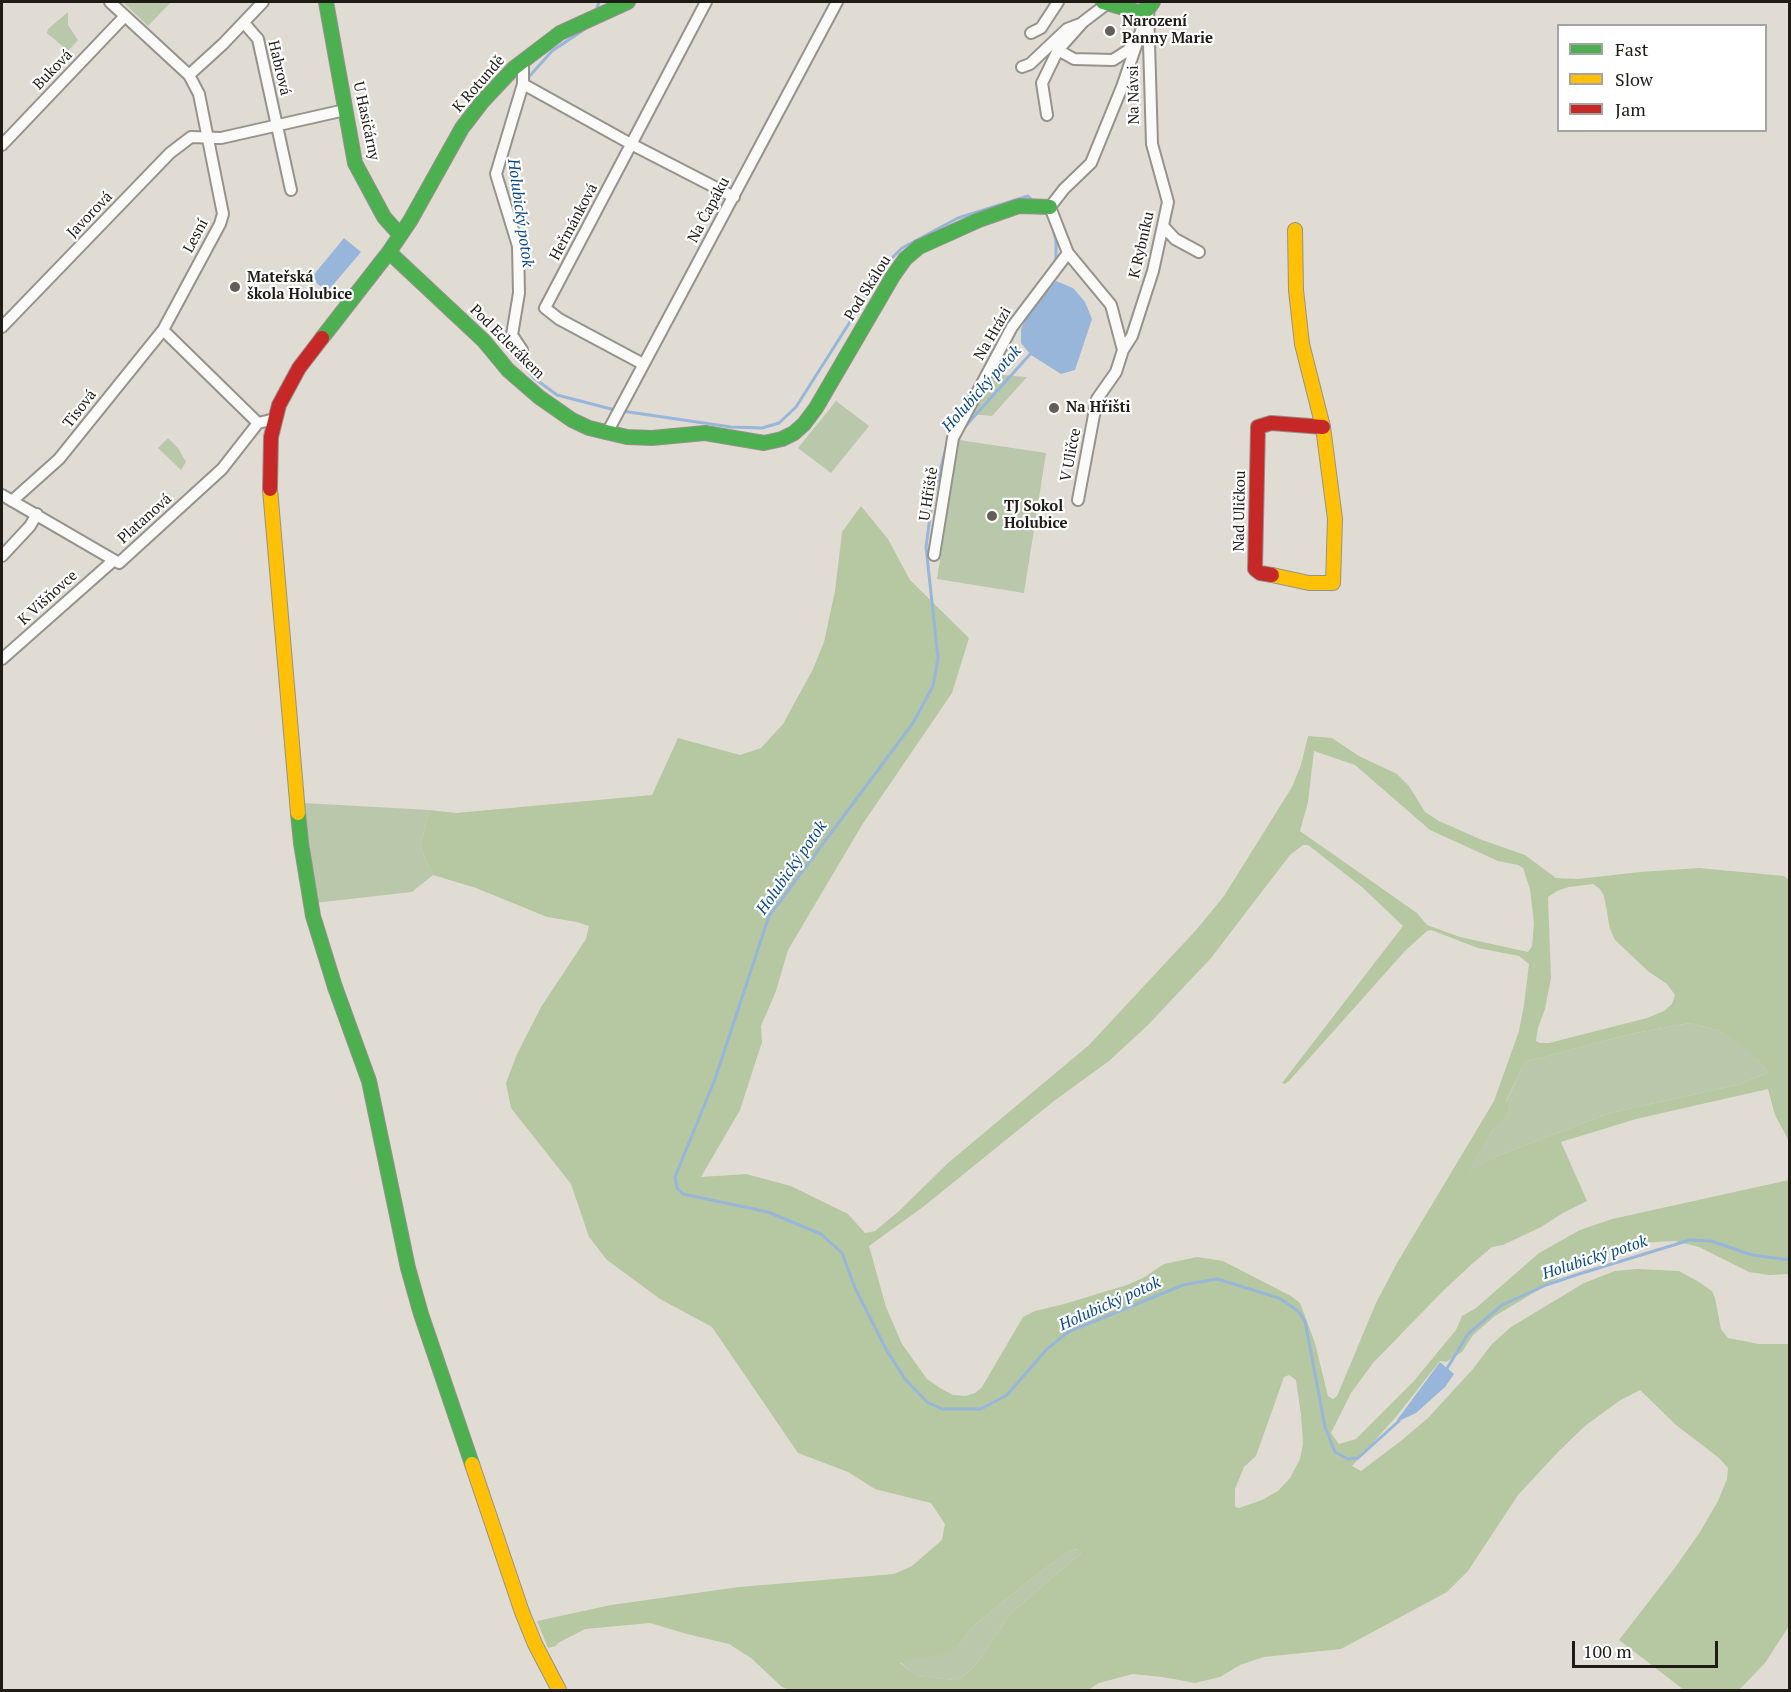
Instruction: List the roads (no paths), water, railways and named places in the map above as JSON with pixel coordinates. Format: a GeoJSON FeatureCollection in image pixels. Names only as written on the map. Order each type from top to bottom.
{"type":"FeatureCollection","features":[{"type":"Feature","properties":{"kind":"street","name":"Lesní"},"geometry":{"type":"LineString","coordinates":[[110,2],[189,75],[199,94],[223,207],[222,219],[163,330]]}},
{"type":"Feature","properties":{"kind":"street"},"geometry":{"type":"LineString","coordinates":[[189,75],[263,2]]}},
{"type":"Feature","properties":{"kind":"street","name":"U Hasičárny"},"geometry":{"type":"LineString","coordinates":[[326,2],[355,164],[384,217],[400,235]]}},
{"type":"Feature","properties":{"kind":"street","name":"K Rotundě"},"geometry":{"type":"LineString","coordinates":[[559,1690],[535,1644],[522,1612],[421,1314],[408,1268],[369,1081],[335,987],[313,916],[301,843],[270,497],[271,437],[282,398],[304,360],[389,252],[462,128],[499,83],[523,61],[560,33],[628,2]]}},
{"type":"Feature","properties":{"kind":"street","name":"Heřmánková"},"geometry":{"type":"LineString","coordinates":[[643,364],[559,319],[545,308],[706,2]]}},
{"type":"Feature","properties":{"kind":"street","name":"Na Čapáku"},"geometry":{"type":"LineString","coordinates":[[607,433],[837,2]]}},
{"type":"Feature","properties":{"kind":"street"},"geometry":{"type":"LineString","coordinates":[[1030,33],[1041,28],[1058,2]]}},
{"type":"Feature","properties":{"kind":"street"},"geometry":{"type":"LineString","coordinates":[[1047,115],[1042,83],[1059,50],[1083,22],[1106,2],[1138,12],[1150,5]]}},
{"type":"Feature","properties":{"kind":"street","name":"Na Návsi"},"geometry":{"type":"LineString","coordinates":[[1050,207],[1064,189],[1091,163],[1122,87],[1150,5]]}},
{"type":"Feature","properties":{"kind":"street","name":"Na Návsi"},"geometry":{"type":"LineString","coordinates":[[1150,5],[1152,144]]}},
{"type":"Feature","properties":{"kind":"street","name":"Buková"},"geometry":{"type":"LineString","coordinates":[[2,145],[125,16]]}},
{"type":"Feature","properties":{"kind":"street"},"geometry":{"type":"LineString","coordinates":[[1022,68],[1030,64],[1066,29],[1083,22]]}},
{"type":"Feature","properties":{"kind":"street","name":"Habrová"},"geometry":{"type":"LineString","coordinates":[[244,23],[258,39],[291,190]]}},
{"type":"Feature","properties":{"kind":"street","name":"Na Návsi"},"geometry":{"type":"LineString","coordinates":[[1059,50],[1074,59],[1113,60],[1127,51],[1141,36]]}},
{"type":"Feature","properties":{"kind":"street"},"geometry":{"type":"LineString","coordinates":[[522,350],[512,335],[519,293],[518,246],[496,174],[523,84],[523,61]]}},
{"type":"Feature","properties":{"kind":"street"},"geometry":{"type":"LineString","coordinates":[[523,84],[631,144],[734,197]]}},
{"type":"Feature","properties":{"kind":"street"},"geometry":{"type":"LineString","coordinates":[[207,137],[221,138],[276,124],[345,111]]}},
{"type":"Feature","properties":{"kind":"street","name":"Javorová"},"geometry":{"type":"LineString","coordinates":[[2,327],[170,153],[191,137],[207,137]]}},
{"type":"Feature","properties":{"kind":"street","name":"K Rybníku"},"geometry":{"type":"LineString","coordinates":[[1123,350],[1132,336],[1154,271],[1168,202],[1152,144]]}},
{"type":"Feature","properties":{"kind":"street","name":"Pod Skálou"},"geometry":{"type":"LineString","coordinates":[[816,408],[904,259],[919,247],[938,237],[979,220],[1019,206],[1050,207]]}},
{"type":"Feature","properties":{"kind":"street"},"geometry":{"type":"LineString","coordinates":[[1050,207],[1068,253],[1111,305],[1123,350]]}},
{"type":"Feature","properties":{"kind":"street"},"geometry":{"type":"LineString","coordinates":[[1163,226],[1175,239],[1199,252]]}},
{"type":"Feature","properties":{"kind":"street","name":"Nad Uličkou"},"geometry":{"type":"LineString","coordinates":[[1295,230],[1296,290],[1302,344],[1323,427],[1335,519],[1333,583],[1309,583],[1260,573],[1255,569],[1258,426],[1270,423],[1323,427]]}},
{"type":"Feature","properties":{"kind":"street","name":"Pod Eclerákem"},"geometry":{"type":"LineString","coordinates":[[389,252],[484,341],[508,370],[538,397],[572,420],[589,428],[627,437],[652,438],[705,433],[764,443],[782,439],[794,433],[816,408]]}},
{"type":"Feature","properties":{"kind":"street","name":"Na Hrázi"},"geometry":{"type":"LineString","coordinates":[[953,438],[1012,327],[1068,253]]}},
{"type":"Feature","properties":{"kind":"street"},"geometry":{"type":"LineString","coordinates":[[163,330],[258,423],[275,419]]}},
{"type":"Feature","properties":{"kind":"street","name":"Tisová"},"geometry":{"type":"LineString","coordinates":[[12,501],[59,459],[163,330]]}},
{"type":"Feature","properties":{"kind":"street","name":"V Uličce"},"geometry":{"type":"LineString","coordinates":[[1078,501],[1097,399],[1116,372],[1123,350]]}},
{"type":"Feature","properties":{"kind":"street","name":"Platanová"},"geometry":{"type":"LineString","coordinates":[[2,495],[119,563],[222,469],[258,423]]}},
{"type":"Feature","properties":{"kind":"street","name":"U Hřiště"},"geometry":{"type":"LineString","coordinates":[[934,555],[953,438]]}},
{"type":"Feature","properties":{"kind":"street"},"geometry":{"type":"LineString","coordinates":[[2,556],[30,526],[37,514]]}},
{"type":"Feature","properties":{"kind":"street","name":"K Višňovce"},"geometry":{"type":"LineString","coordinates":[[2,659],[114,560]]}},
{"type":"Feature","properties":{"kind":"water"},"geometry":{"type":"Polygon","coordinates":[[[344,238],[361,252],[327,292],[311,278],[344,238]]]}},
{"type":"Feature","properties":{"kind":"water"},"geometry":{"type":"Polygon","coordinates":[[[1056,281],[1073,288],[1085,302],[1092,319],[1075,370],[1061,374],[1031,355],[1021,343],[1021,329],[1030,310],[1056,281]]]}},
{"type":"Feature","properties":{"kind":"water"},"geometry":{"type":"Polygon","coordinates":[[[1440,1362],[1454,1374],[1445,1387],[1416,1413],[1397,1422],[1397,1420],[1440,1362]]]}},
{"type":"Feature","properties":{"kind":"waterway","name":"Holubický potok"},"geometry":{"type":"LineString","coordinates":[[596,11],[599,2]]}},
{"type":"Feature","properties":{"kind":"waterway","name":"Holubický potok"},"geometry":{"type":"LineString","coordinates":[[527,79],[552,51],[585,29]]}},
{"type":"Feature","properties":{"kind":"waterway","name":"Holubický potok"},"geometry":{"type":"LineString","coordinates":[[622,411],[731,427],[762,428],[779,423],[796,407],[888,262],[902,248],[958,218],[1028,196],[1033,201]]}},
{"type":"Feature","properties":{"kind":"waterway","name":"Holubický potok"},"geometry":{"type":"LineString","coordinates":[[1052,225],[1056,240],[1056,263]]}},
{"type":"Feature","properties":{"kind":"waterway","name":"Holubický potok"},"geometry":{"type":"LineString","coordinates":[[515,347],[517,356],[534,378],[557,395],[615,410]]}},
{"type":"Feature","properties":{"kind":"waterway","name":"Holubický potok"},"geometry":{"type":"LineString","coordinates":[[962,430],[1032,352]]}},
{"type":"Feature","properties":{"kind":"waterway","name":"Holubický potok"},"geometry":{"type":"LineString","coordinates":[[946,448],[932,502],[926,547],[938,658],[933,686],[913,723],[769,916],[715,1079],[675,1177],[677,1188],[683,1194],[768,1212],[821,1234],[842,1253],[855,1288],[887,1351],[905,1379],[927,1402],[942,1409],[981,1409],[1007,1395],[1047,1349],[1068,1332],[1183,1285],[1217,1279],[1279,1298],[1298,1311],[1305,1321],[1325,1427],[1335,1452],[1348,1459],[1358,1458],[1399,1421]]}},
{"type":"Feature","properties":{"kind":"waterway","name":"Holubický potok"},"geometry":{"type":"LineString","coordinates":[[1446,1370],[1468,1334],[1502,1305],[1546,1285],[1579,1274],[1690,1240],[1711,1241],[1752,1255],[1790,1260]]}},
{"type":"Feature","properties":{"kind":"place","name":"Narození Panny Marie"},"geometry":{"type":"Point","coordinates":[1110,31]}},
{"type":"Feature","properties":{"kind":"place","name":"Mateřská škola Holubice"},"geometry":{"type":"Point","coordinates":[235,287]}},
{"type":"Feature","properties":{"kind":"place","name":"Na Hřišti"},"geometry":{"type":"Point","coordinates":[1054,408]}},
{"type":"Feature","properties":{"kind":"place","name":"TJ Sokol Holubice"},"geometry":{"type":"Point","coordinates":[992,516]}}]}
